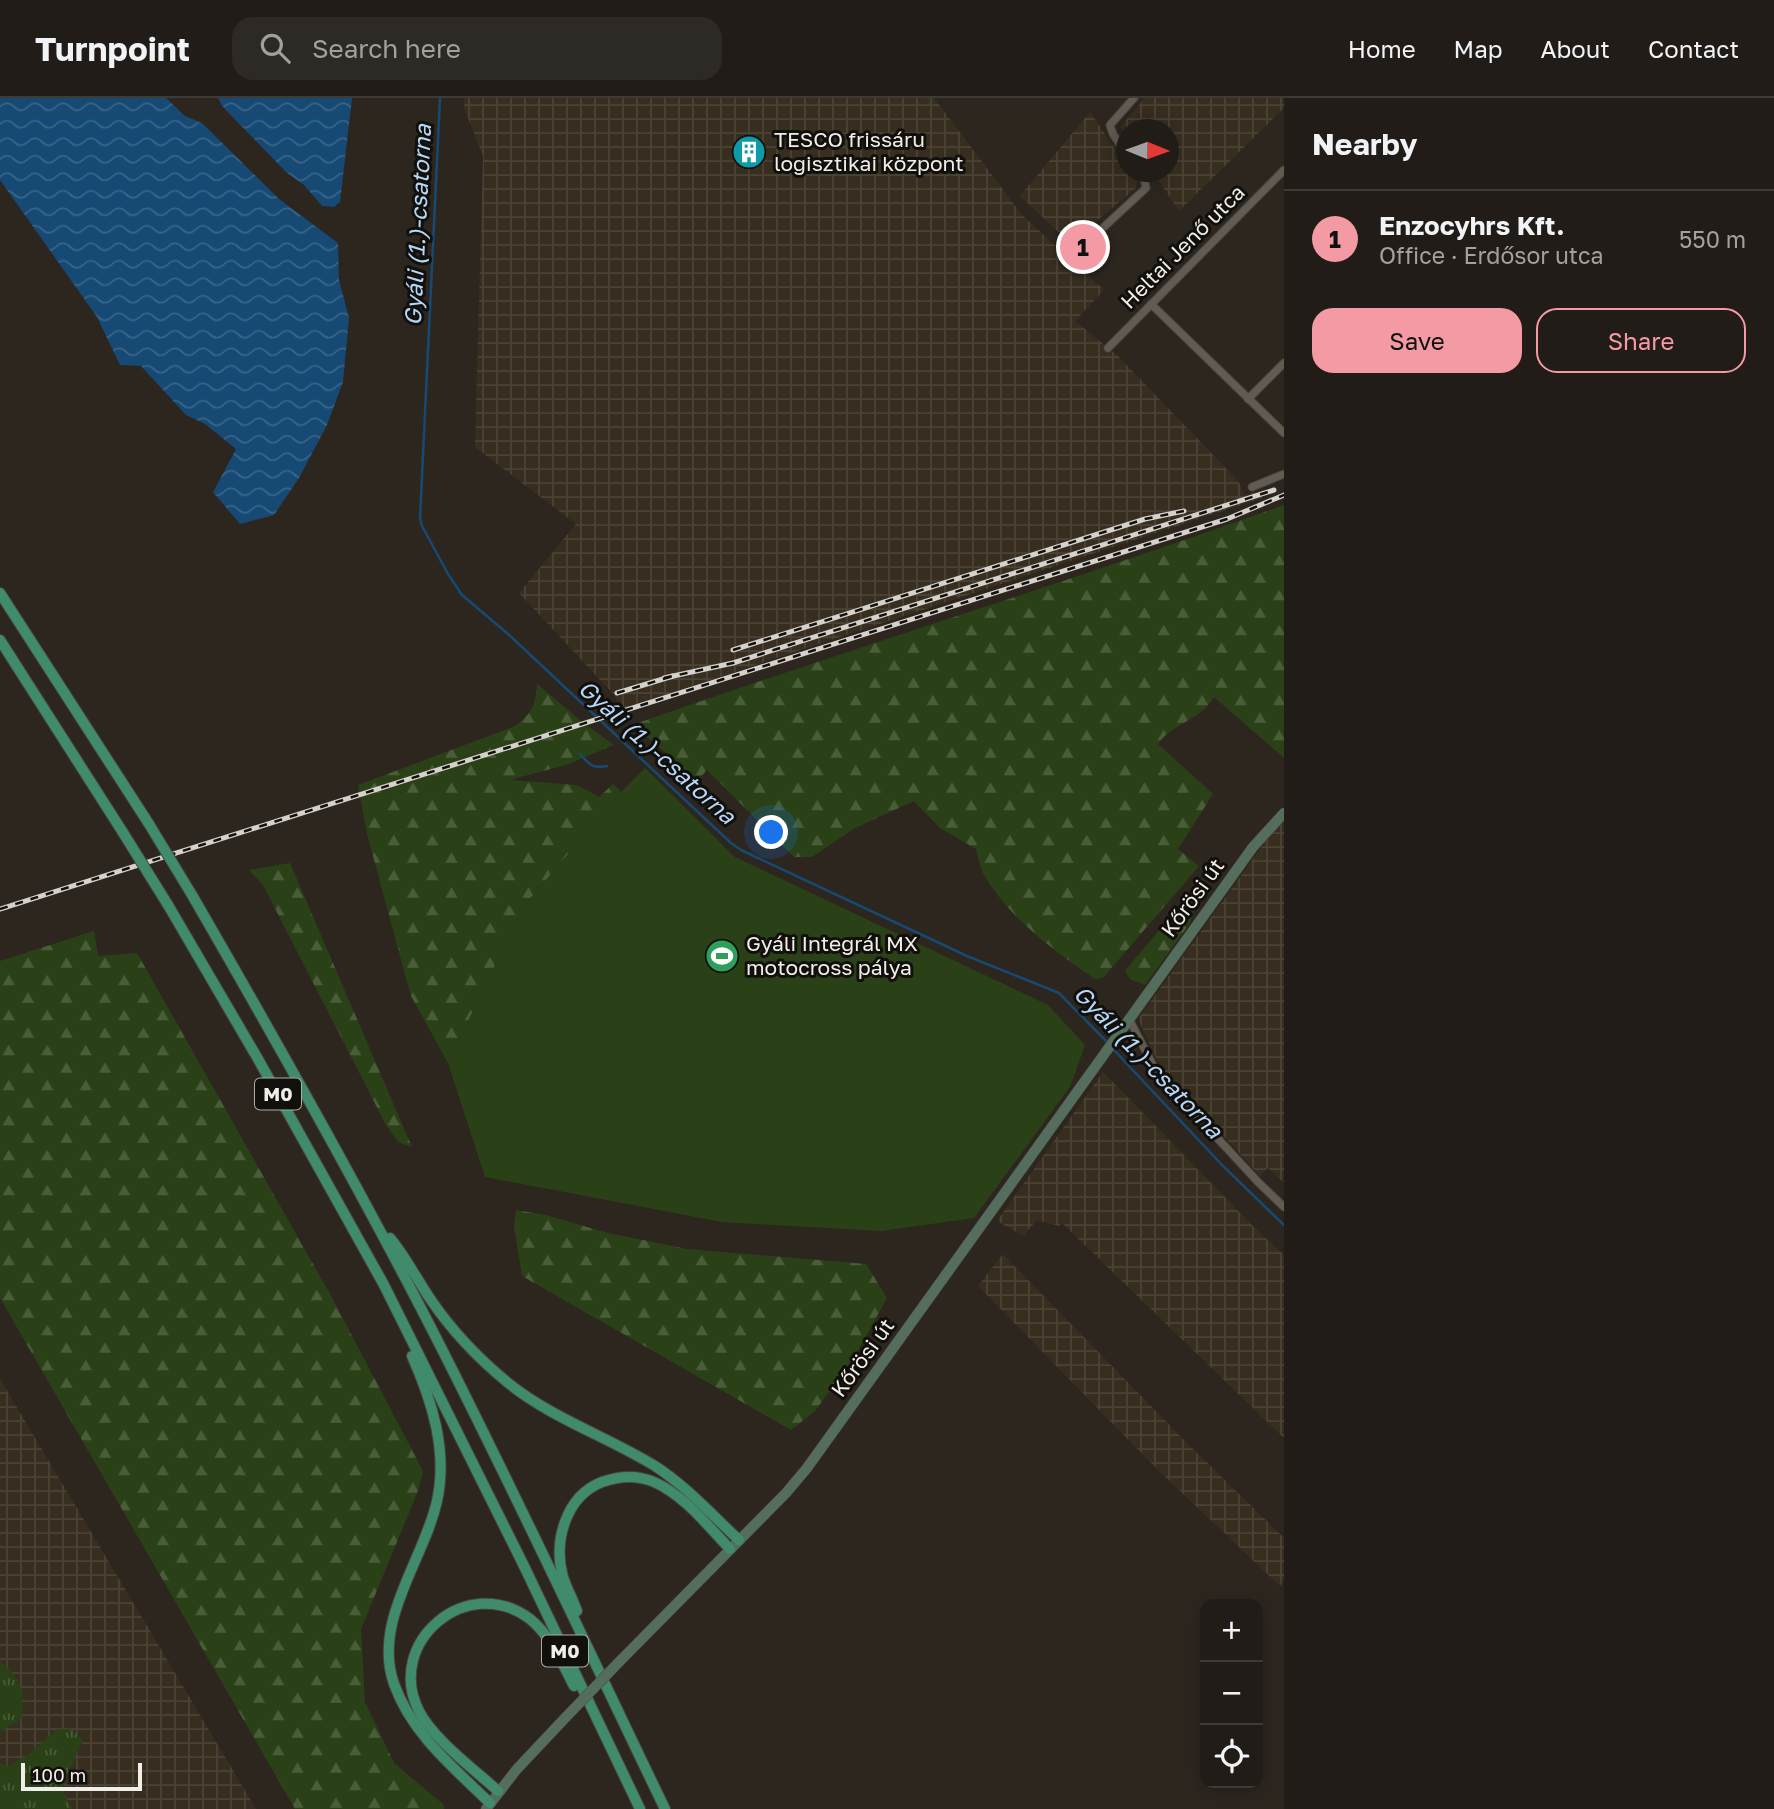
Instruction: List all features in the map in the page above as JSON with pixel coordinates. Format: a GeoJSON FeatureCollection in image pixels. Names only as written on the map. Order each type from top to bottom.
{"type":"FeatureCollection","features":[{"type":"Feature","properties":{"kind":"highway","name":"M0"},"geometry":{"type":"LineString","coordinates":[[0,593],[192,895],[282,1050],[374,1218],[470,1406],[665,1809]]}},
{"type":"Feature","properties":{"kind":"highway","name":"M0"},"geometry":{"type":"LineString","coordinates":[[0,640],[168,905],[258,1059],[384,1285],[524,1566],[640,1809]]}},
{"type":"Feature","properties":{"kind":"highway"},"geometry":{"type":"LineString","coordinates":[[374,1218],[395,1244],[440,1313],[464,1343],[493,1370],[517,1390],[550,1411],[648,1462],[669,1476],[739,1540]]}},
{"type":"Feature","properties":{"kind":"highway"},"geometry":{"type":"LineString","coordinates":[[384,1285],[391,1310],[414,1360],[432,1409],[440,1458],[434,1510],[390,1632],[392,1676],[405,1709],[418,1730],[488,1806]]}},
{"type":"Feature","properties":{"kind":"highway"},"geometry":{"type":"LineString","coordinates":[[579,1631],[580,1618],[563,1575],[561,1538],[572,1506],[593,1486],[620,1477],[643,1478],[658,1483],[680,1499],[730,1549]]}},
{"type":"Feature","properties":{"kind":"highway"},"geometry":{"type":"LineString","coordinates":[[498,1791],[432,1730],[421,1715],[413,1695],[411,1674],[419,1644],[433,1626],[455,1611],[473,1605],[495,1605],[513,1610],[531,1620],[555,1650],[590,1718],[605,1737]]}},
{"type":"Feature","properties":{"kind":"main road","name":"Kőrösi út"},"geometry":{"type":"LineString","coordinates":[[498,1791],[621,1660],[786,1493],[816,1457],[1253,847],[1284,813]]}},
{"type":"Feature","properties":{"kind":"main road"},"geometry":{"type":"LineString","coordinates":[[488,1806],[498,1791]]}},
{"type":"Feature","properties":{"kind":"street"},"geometry":{"type":"LineString","coordinates":[[1116,139],[1110,125],[1134,98]]}},
{"type":"Feature","properties":{"kind":"street","name":"Heltai Jenő utca"},"geometry":{"type":"LineString","coordinates":[[1108,348],[1284,170]]}},
{"type":"Feature","properties":{"kind":"street"},"geometry":{"type":"LineString","coordinates":[[1079,250],[1146,188],[1145,182]]}},
{"type":"Feature","properties":{"kind":"street"},"geometry":{"type":"LineString","coordinates":[[1151,304],[1284,433]]}},
{"type":"Feature","properties":{"kind":"street"},"geometry":{"type":"LineString","coordinates":[[1248,399],[1284,363]]}},
{"type":"Feature","properties":{"kind":"street"},"geometry":{"type":"LineString","coordinates":[[1252,487],[1284,474]]}},
{"type":"Feature","properties":{"kind":"street"},"geometry":{"type":"LineString","coordinates":[[1129,1019],[1157,1073],[1284,1208]]}},
{"type":"Feature","properties":{"kind":"shaded area"},"geometry":{"type":"Polygon","coordinates":[[[464,98],[934,98],[1022,215],[1104,290],[1075,321],[1118,356],[1239,482],[1244,495],[1260,491],[1262,498],[619,710],[615,696],[519,593],[576,524],[475,447],[483,156],[464,108],[464,98]]]}},
{"type":"Feature","properties":{"kind":"shaded area"},"geometry":{"type":"Polygon","coordinates":[[[1145,98],[1284,98],[1284,108],[1179,211],[1160,182],[1179,182],[1179,119],[1127,119],[1145,98]]]}},
{"type":"Feature","properties":{"kind":"shaded area"},"geometry":{"type":"Polygon","coordinates":[[[1090,112],[1116,150],[1116,182],[1137,182],[1136,188],[1075,239],[1068,241],[1020,196],[1090,112]]]}},
{"type":"Feature","properties":{"kind":"shaded area"},"geometry":{"type":"Polygon","coordinates":[[[1284,822],[1284,1183],[1268,1168],[1260,1176],[1159,1065],[1138,1019],[1273,831],[1284,822]]]}},
{"type":"Feature","properties":{"kind":"shaded area"},"geometry":{"type":"Polygon","coordinates":[[[1103,1072],[1284,1255],[1284,1438],[1062,1223],[1059,1226],[1037,1220],[1023,1236],[997,1221],[1103,1072]]]}},
{"type":"Feature","properties":{"kind":"shaded area"},"geometry":{"type":"Polygon","coordinates":[[[1003,1254],[1182,1438],[1284,1538],[1284,1580],[1280,1586],[1157,1469],[978,1286],[1003,1254]]]}},
{"type":"Feature","properties":{"kind":"shaded area"},"geometry":{"type":"Polygon","coordinates":[[[0,1379],[256,1809],[0,1809],[0,1379]]]}},
{"type":"Feature","properties":{"kind":"green space"},"geometry":{"type":"Polygon","coordinates":[[[1284,505],[1284,758],[1214,697],[1201,712],[1171,731],[1158,744],[1213,794],[1178,849],[1199,866],[1103,978],[1095,979],[1079,968],[1020,920],[984,875],[976,849],[940,828],[914,801],[855,828],[812,857],[794,857],[707,770],[696,782],[681,780],[669,773],[672,758],[632,725],[1121,562],[1284,505]]]}},
{"type":"Feature","properties":{"kind":"green space"},"geometry":{"type":"Polygon","coordinates":[[[537,684],[614,745],[566,765],[509,780],[577,785],[599,797],[613,784],[621,792],[523,907],[448,1063],[411,996],[367,834],[358,785],[515,726],[532,708],[537,684]]]}},
{"type":"Feature","properties":{"kind":"green space","name":"Gyáli Integrál MX motocross pálya"},"geometry":{"type":"Polygon","coordinates":[[[645,768],[735,857],[1048,1005],[1085,1045],[1070,1087],[974,1218],[881,1231],[722,1222],[485,1177],[448,1063],[523,907],[621,792],[645,768]]]}},
{"type":"Feature","properties":{"kind":"green space"},"geometry":{"type":"Polygon","coordinates":[[[290,863],[412,1147],[398,1142],[386,1125],[263,885],[249,870],[290,863]]]}},
{"type":"Feature","properties":{"kind":"green space"},"geometry":{"type":"Polygon","coordinates":[[[1202,879],[1212,891],[1197,903],[1190,923],[1145,985],[1130,979],[1125,971],[1202,879]]]}},
{"type":"Feature","properties":{"kind":"green space"},"geometry":{"type":"Polygon","coordinates":[[[94,931],[98,956],[137,953],[330,1294],[423,1471],[418,1491],[361,1629],[365,1702],[394,1763],[444,1805],[444,1809],[295,1809],[0,1298],[0,961],[94,931]]]}},
{"type":"Feature","properties":{"kind":"green space"},"geometry":{"type":"Polygon","coordinates":[[[516,1210],[687,1249],[866,1264],[887,1298],[855,1356],[815,1411],[791,1430],[522,1276],[514,1225],[516,1210]]]}},
{"type":"Feature","properties":{"kind":"green space"},"geometry":{"type":"Polygon","coordinates":[[[0,1661],[13,1673],[20,1686],[23,1701],[21,1719],[0,1732],[0,1661]]]}},
{"type":"Feature","properties":{"kind":"green space"},"geometry":{"type":"Polygon","coordinates":[[[57,1729],[73,1730],[83,1741],[63,1790],[72,1809],[0,1809],[0,1763],[8,1766],[28,1755],[57,1729]]]}},
{"type":"Feature","properties":{"kind":"water"},"geometry":{"type":"Polygon","coordinates":[[[0,98],[166,98],[185,116],[202,123],[279,199],[338,243],[339,280],[349,318],[343,382],[327,425],[299,478],[274,515],[240,524],[213,492],[236,449],[205,424],[186,415],[141,366],[120,365],[97,317],[0,180],[0,98]]]}},
{"type":"Feature","properties":{"kind":"water"},"geometry":{"type":"Polygon","coordinates":[[[218,98],[352,98],[340,202],[334,207],[322,206],[304,185],[286,172],[223,107],[218,98]]]}},
{"type":"Feature","properties":{"kind":"waterway","name":"Gyáli (1.)-csatorna"},"geometry":{"type":"LineString","coordinates":[[440,98],[420,518],[448,574],[462,595],[508,634],[741,850],[967,956],[1059,993],[1109,1044]]}},
{"type":"Feature","properties":{"kind":"waterway"},"geometry":{"type":"LineString","coordinates":[[580,754],[591,765],[607,766]]}},
{"type":"Feature","properties":{"kind":"waterway","name":"Gyáli (1.)-csatorna"},"geometry":{"type":"LineString","coordinates":[[1113,1049],[1222,1165],[1284,1225]]}},
{"type":"Feature","properties":{"kind":"railway"},"geometry":{"type":"LineString","coordinates":[[664,678],[733,663],[1274,490]]}},
{"type":"Feature","properties":{"kind":"railway"},"geometry":{"type":"LineString","coordinates":[[0,909],[1227,519],[1284,495]]}},
{"type":"Feature","properties":{"kind":"railway"},"geometry":{"type":"LineString","coordinates":[[733,650],[1145,519],[1184,511]]}},
{"type":"Feature","properties":{"kind":"railway"},"geometry":{"type":"LineString","coordinates":[[617,693],[673,676]]}},
{"type":"Feature","properties":{"kind":"place","name":"TESCO frissáru logisztikai központ"},"geometry":{"type":"Point","coordinates":[749,152]}},
{"type":"Feature","properties":{"kind":"place","name":"Enzocyhrs Kft."},"geometry":{"type":"Point","coordinates":[1083,247]}},
{"type":"Feature","properties":{"kind":"place","name":"Gyáli Integrál MX motocross pálya"},"geometry":{"type":"Point","coordinates":[722,956]}}]}
